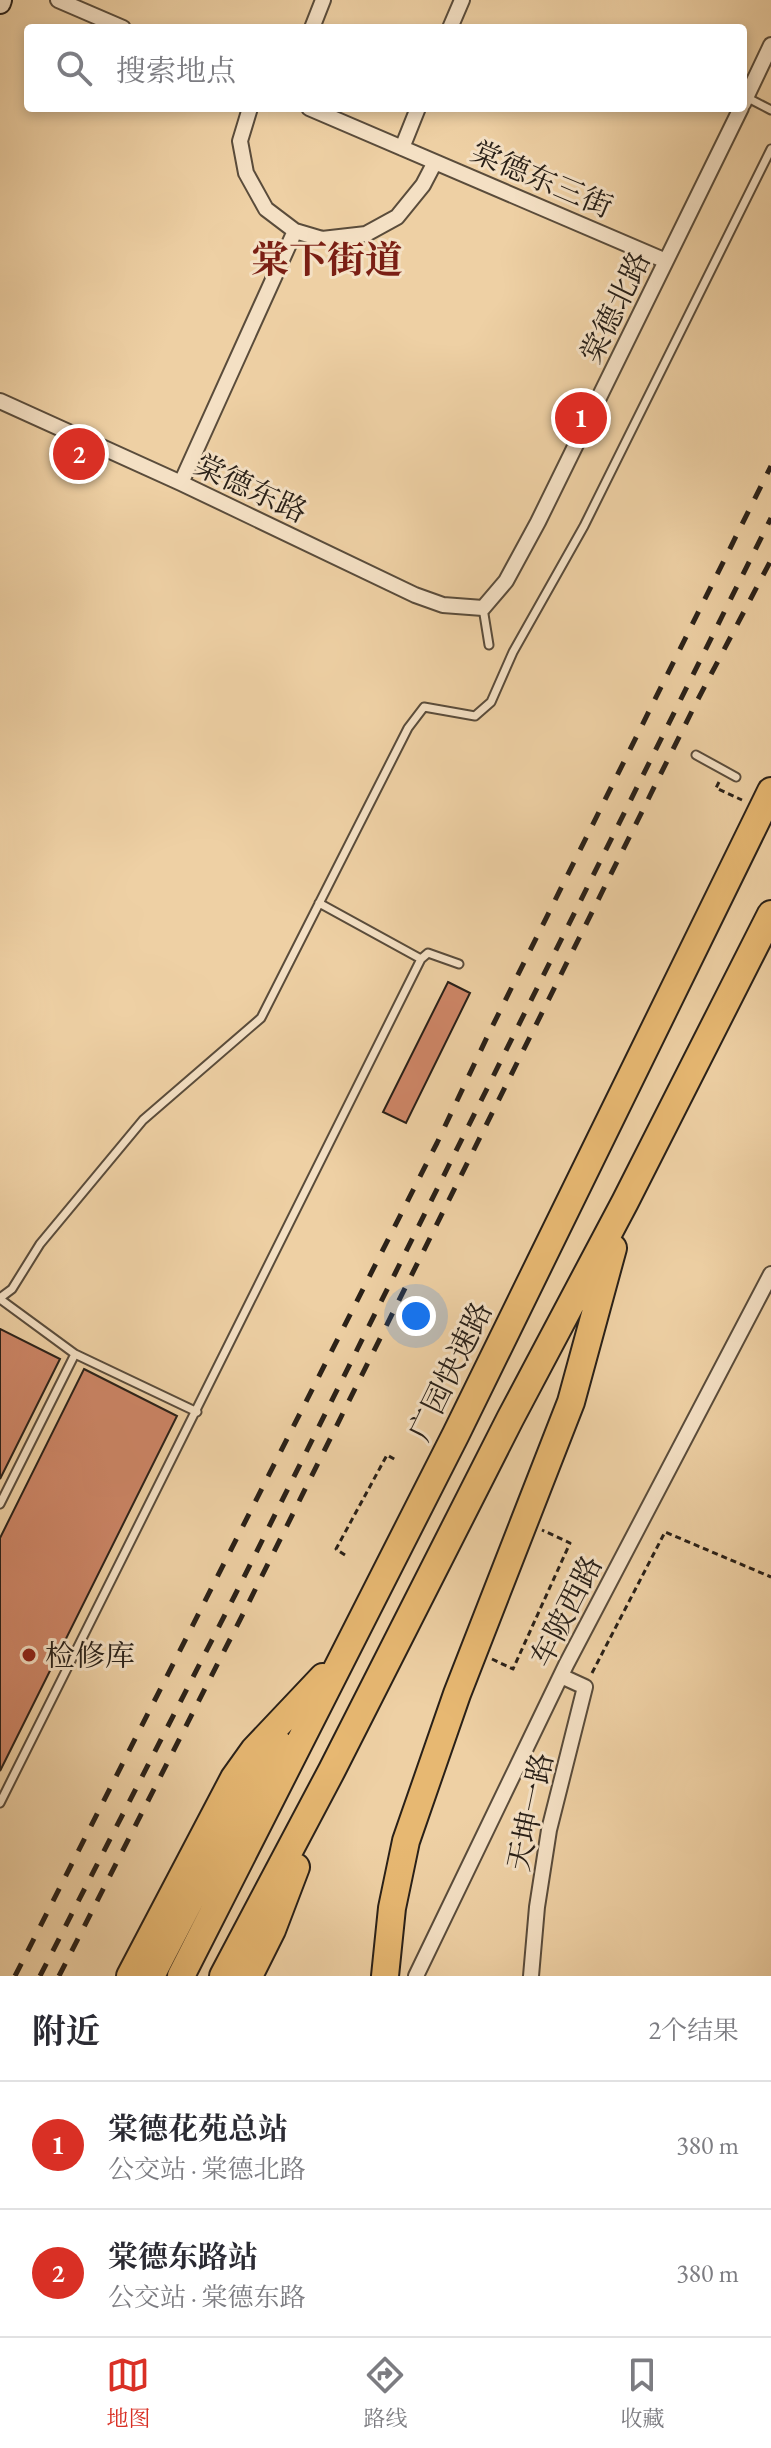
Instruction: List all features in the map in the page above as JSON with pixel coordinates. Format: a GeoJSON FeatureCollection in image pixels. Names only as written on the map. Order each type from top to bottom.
{"type":"FeatureCollection","features":[{"type":"Feature","properties":{"kind":"highway","name":"广园快速路"},"geometry":{"type":"LineString","coordinates":[[181,1976],[456,1434],[771,791]]}},
{"type":"Feature","properties":{"kind":"highway"},"geometry":{"type":"LineString","coordinates":[[223,1976],[332,1770],[771,914]]}},
{"type":"Feature","properties":{"kind":"highway"},"geometry":{"type":"LineString","coordinates":[[385,1976],[392,1908],[406,1841],[457,1694],[571,1402],[625,1202]]}},
{"type":"Feature","properties":{"kind":"highway"},"geometry":{"type":"LineString","coordinates":[[151,1976],[224,1835],[276,1746],[342,1657]]}},
{"type":"Feature","properties":{"kind":"highway"},"geometry":{"type":"LineString","coordinates":[[130,1976],[234,1778],[254,1750],[342,1657]]}},
{"type":"Feature","properties":{"kind":"highway"},"geometry":{"type":"LineString","coordinates":[[249,1976],[272,1930],[332,1770]]}},
{"type":"Feature","properties":{"kind":"main road"},"geometry":{"type":"LineString","coordinates":[[724,1007],[771,940]]}},
{"type":"Feature","properties":{"kind":"street"},"geometry":{"type":"LineString","coordinates":[[58,0],[114,24]]}},
{"type":"Feature","properties":{"kind":"street"},"geometry":{"type":"LineString","coordinates":[[314,24],[323,0]]}},
{"type":"Feature","properties":{"kind":"street"},"geometry":{"type":"LineString","coordinates":[[452,24],[462,0]]}},
{"type":"Feature","properties":{"kind":"street","name":"棠德北路"},"geometry":{"type":"LineString","coordinates":[[747,95],[771,45]]}},
{"type":"Feature","properties":{"kind":"street"},"geometry":{"type":"LineString","coordinates":[[249,112],[240,141],[246,173],[266,209],[295,231],[322,239],[366,234],[397,217],[423,185],[435,162]]}},
{"type":"Feature","properties":{"kind":"street","name":"棠德东三街"},"geometry":{"type":"LineString","coordinates":[[318,112],[666,261]]}},
{"type":"Feature","properties":{"kind":"street"},"geometry":{"type":"LineString","coordinates":[[402,148],[416,112]]}},
{"type":"Feature","properties":{"kind":"street","name":"棠德北路"},"geometry":{"type":"LineString","coordinates":[[483,608],[506,581],[527,542],[739,112]]}},
{"type":"Feature","properties":{"kind":"street"},"geometry":{"type":"LineString","coordinates":[[181,483],[295,231]]}},
{"type":"Feature","properties":{"kind":"street","name":"棠德东路"},"geometry":{"type":"LineString","coordinates":[[0,401],[415,595],[443,605],[483,608]]}},
{"type":"Feature","properties":{"kind":"street","name":"车陂西路"},"geometry":{"type":"LineString","coordinates":[[416,1976],[561,1676],[771,1274]]}},
{"type":"Feature","properties":{"kind":"street"},"geometry":{"type":"LineString","coordinates":[[561,1676],[585,1687]]}},
{"type":"Feature","properties":{"kind":"street","name":"天坤一路"},"geometry":{"type":"LineString","coordinates":[[531,1976],[537,1907],[549,1830],[585,1687]]}},
{"type":"Feature","properties":{"kind":"lane"},"geometry":{"type":"LineString","coordinates":[[747,104],[771,110]]}},
{"type":"Feature","properties":{"kind":"lane"},"geometry":{"type":"LineString","coordinates":[[197,1412],[75,1354],[0,1299],[12,1289],[40,1244],[143,1120],[261,1018],[408,728],[424,707],[475,716],[491,702],[513,652],[584,526],[771,149]]}},
{"type":"Feature","properties":{"kind":"lane"},"geometry":{"type":"LineString","coordinates":[[483,608],[489,645]]}},
{"type":"Feature","properties":{"kind":"lane"},"geometry":{"type":"LineString","coordinates":[[696,755],[736,777]]}},
{"type":"Feature","properties":{"kind":"lane"},"geometry":{"type":"LineString","coordinates":[[319,903],[421,959]]}},
{"type":"Feature","properties":{"kind":"lane"},"geometry":{"type":"LineString","coordinates":[[0,1803],[421,959],[428,953],[459,964]]}},
{"type":"Feature","properties":{"kind":"lane"},"geometry":{"type":"LineString","coordinates":[[0,1504],[75,1354]]}},
{"type":"Feature","properties":{"kind":"path"},"geometry":{"type":"LineString","coordinates":[[725,771],[716,788],[742,800]]}},
{"type":"Feature","properties":{"kind":"path"},"geometry":{"type":"LineString","coordinates":[[345,1555],[336,1549],[362,1499],[387,1455],[396,1460]]}},
{"type":"Feature","properties":{"kind":"path"},"geometry":{"type":"LineString","coordinates":[[513,1669],[570,1543],[525,1521]]}},
{"type":"Feature","properties":{"kind":"path"},"geometry":{"type":"LineString","coordinates":[[585,1687],[665,1532],[771,1577]]}},
{"type":"Feature","properties":{"kind":"building"},"geometry":{"type":"Polygon","coordinates":[[[448,982],[470,993],[406,1123],[383,1112],[448,982]]]}},
{"type":"Feature","properties":{"kind":"building"},"geometry":{"type":"Polygon","coordinates":[[[0,1329],[60,1359],[0,1479],[0,1329]]]}},
{"type":"Feature","properties":{"kind":"building","name":"检修库"},"geometry":{"type":"Polygon","coordinates":[[[84,1369],[177,1416],[0,1771],[0,1538],[84,1369]]]}},
{"type":"Feature","properties":{"kind":"railway"},"geometry":{"type":"LineString","coordinates":[[15,1976],[437,1143],[771,466]]}},
{"type":"Feature","properties":{"kind":"railway"},"geometry":{"type":"LineString","coordinates":[[40,1976],[235,1595],[771,518]]}},
{"type":"Feature","properties":{"kind":"railway"},"geometry":{"type":"LineString","coordinates":[[59,1976],[249,1602],[696,703],[771,560]]}},
{"type":"Feature","properties":{"kind":"place","name":"棠德花苑总站"},"geometry":{"type":"Point","coordinates":[581,418]}},
{"type":"Feature","properties":{"kind":"place","name":"棠德东路站"},"geometry":{"type":"Point","coordinates":[79,454]}},
{"type":"Feature","properties":{"kind":"place","name":"检修库"},"geometry":{"type":"Point","coordinates":[29,1655]}},
{"type":"Feature","properties":{"kind":"district","name":"棠下街道"},"geometry":{"type":"Point","coordinates":[327,259]}}]}
